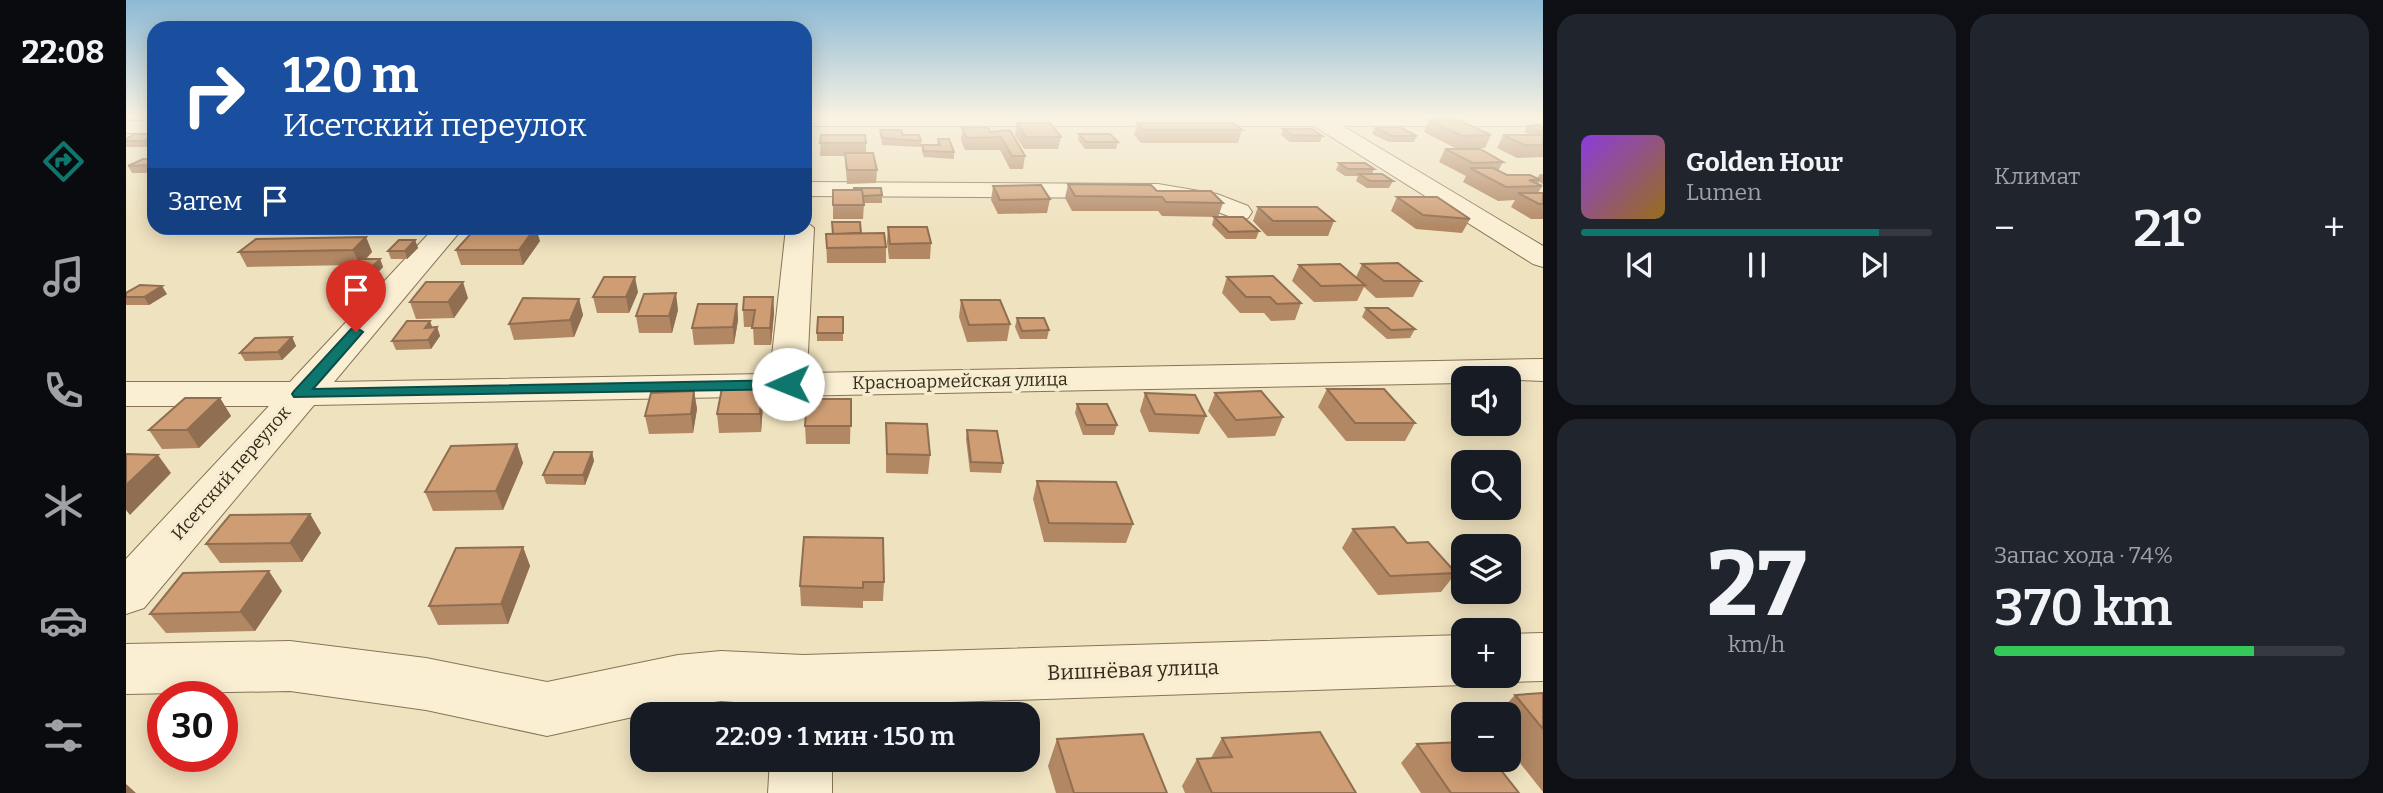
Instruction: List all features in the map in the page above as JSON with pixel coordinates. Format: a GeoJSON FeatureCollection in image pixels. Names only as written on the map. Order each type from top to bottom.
{"type":"FeatureCollection","features":[{"type":"Feature","properties":{"kind":"street"},"geometry":{"type":"LineString","coordinates":[[1374,154],[1543,258]]}},
{"type":"Feature","properties":{"kind":"street"},"geometry":{"type":"LineString","coordinates":[[812,189],[1158,191],[1208,199],[1239,212]]}},
{"type":"Feature","properties":{"kind":"street","name":"Исетский переулок"},"geometry":{"type":"LineString","coordinates":[[126,593],[443,235]]}},
{"type":"Feature","properties":{"kind":"street"},"geometry":{"type":"LineString","coordinates":[[788,384],[799,235]]}},
{"type":"Feature","properties":{"kind":"street","name":"Красноармейская улица"},"geometry":{"type":"LineString","coordinates":[[126,394],[300,394],[1543,370]]}},
{"type":"Feature","properties":{"kind":"street"},"geometry":{"type":"LineString","coordinates":[[1521,658],[1543,657]]}},
{"type":"Feature","properties":{"kind":"street","name":"Вишнёвая улица"},"geometry":{"type":"LineString","coordinates":[[126,669],[290,666],[426,684],[547,709],[678,681],[710,678],[803,697],[1451,661]]}},
{"type":"Feature","properties":{"kind":"street"},"geometry":{"type":"LineString","coordinates":[[800,793],[801,772]]}},
{"type":"Feature","properties":{"kind":"building"},"geometry":{"type":"Polygon","coordinates":[[[845,154],[873,154],[877,170],[847,170],[845,154]]]}},
{"type":"Feature","properties":{"kind":"building"},"geometry":{"type":"Polygon","coordinates":[[[1455,154],[1489,154],[1503,162],[1473,163],[1455,154]]]}},
{"type":"Feature","properties":{"kind":"building"},"geometry":{"type":"Polygon","coordinates":[[[143,159],[147,159],[147,165],[128,166],[143,159]]]}},
{"type":"Feature","properties":{"kind":"building"},"geometry":{"type":"Polygon","coordinates":[[[1339,163],[1365,163],[1374,169],[1348,169],[1339,163]]]}},
{"type":"Feature","properties":{"kind":"building"},"geometry":{"type":"Polygon","coordinates":[[[1470,168],[1493,168],[1507,175],[1530,175],[1540,180],[1529,180],[1542,186],[1506,187],[1470,168]]]}},
{"type":"Feature","properties":{"kind":"building"},"geometry":{"type":"Polygon","coordinates":[[[1359,174],[1382,174],[1393,181],[1370,181],[1359,174]]]}},
{"type":"Feature","properties":{"kind":"building"},"geometry":{"type":"Polygon","coordinates":[[[1068,184],[1151,185],[1157,191],[1211,191],[1223,203],[1166,202],[1162,197],[1075,196],[1068,184]]]}},
{"type":"Feature","properties":{"kind":"building"},"geometry":{"type":"Polygon","coordinates":[[[1041,185],[1050,199],[1000,200],[993,186],[1041,185]]]}},
{"type":"Feature","properties":{"kind":"building"},"geometry":{"type":"Polygon","coordinates":[[[854,188],[881,188],[882,195],[863,196],[862,190],[854,188]]]}},
{"type":"Feature","properties":{"kind":"building"},"geometry":{"type":"Polygon","coordinates":[[[833,190],[862,190],[864,205],[833,205],[833,190]]]}},
{"type":"Feature","properties":{"kind":"building"},"geometry":{"type":"Polygon","coordinates":[[[1518,193],[1543,193],[1543,204],[1539,204],[1518,193]]]}},
{"type":"Feature","properties":{"kind":"building"},"geometry":{"type":"Polygon","coordinates":[[[1397,197],[1437,197],[1470,219],[1423,215],[1397,197]]]}},
{"type":"Feature","properties":{"kind":"building"},"geometry":{"type":"Polygon","coordinates":[[[1258,207],[1317,207],[1334,221],[1273,221],[1258,207]]]}},
{"type":"Feature","properties":{"kind":"building"},"geometry":{"type":"Polygon","coordinates":[[[1214,217],[1243,217],[1259,231],[1229,232],[1214,217]]]}},
{"type":"Feature","properties":{"kind":"building"},"geometry":{"type":"Polygon","coordinates":[[[832,222],[860,222],[861,233],[833,234],[832,222]]]}},
{"type":"Feature","properties":{"kind":"building"},"geometry":{"type":"Polygon","coordinates":[[[888,227],[927,227],[931,243],[890,244],[888,227]]]}},
{"type":"Feature","properties":{"kind":"building"},"geometry":{"type":"Polygon","coordinates":[[[884,233],[886,247],[827,248],[826,234],[884,233]]]}},
{"type":"Feature","properties":{"kind":"building"},"geometry":{"type":"Polygon","coordinates":[[[470,235],[530,235],[519,250],[456,250],[470,235]]]}},
{"type":"Feature","properties":{"kind":"building"},"geometry":{"type":"Polygon","coordinates":[[[366,237],[353,250],[239,252],[256,239],[366,237]]]}},
{"type":"Feature","properties":{"kind":"building"},"geometry":{"type":"Polygon","coordinates":[[[399,240],[415,240],[405,251],[388,251],[399,240]]]}},
{"type":"Feature","properties":{"kind":"building"},"geometry":{"type":"Polygon","coordinates":[[[360,259],[380,259],[366,273],[346,273],[360,259]]]}},
{"type":"Feature","properties":{"kind":"building"},"geometry":{"type":"Polygon","coordinates":[[[1398,263],[1421,281],[1384,281],[1362,264],[1398,263]]]}},
{"type":"Feature","properties":{"kind":"building"},"geometry":{"type":"Polygon","coordinates":[[[1340,264],[1365,285],[1321,286],[1299,265],[1340,264]]]}},
{"type":"Feature","properties":{"kind":"building"},"geometry":{"type":"Polygon","coordinates":[[[1273,276],[1301,303],[1277,304],[1270,297],[1246,297],[1227,277],[1273,276]]]}},
{"type":"Feature","properties":{"kind":"building"},"geometry":{"type":"Polygon","coordinates":[[[604,277],[635,277],[626,297],[593,297],[604,277]]]}},
{"type":"Feature","properties":{"kind":"building"},"geometry":{"type":"Polygon","coordinates":[[[426,282],[463,282],[448,302],[410,302],[426,282]]]}},
{"type":"Feature","properties":{"kind":"building"},"geometry":{"type":"Polygon","coordinates":[[[140,285],[162,286],[144,297],[126,297],[126,293],[140,285]]]}},
{"type":"Feature","properties":{"kind":"building"},"geometry":{"type":"Polygon","coordinates":[[[676,293],[669,316],[636,316],[644,294],[676,293]]]}},
{"type":"Feature","properties":{"kind":"building"},"geometry":{"type":"Polygon","coordinates":[[[744,297],[773,297],[770,328],[752,328],[755,310],[743,310],[744,297]]]}},
{"type":"Feature","properties":{"kind":"building"},"geometry":{"type":"Polygon","coordinates":[[[523,298],[579,299],[570,320],[509,324],[523,298]]]}},
{"type":"Feature","properties":{"kind":"building"},"geometry":{"type":"Polygon","coordinates":[[[961,300],[1000,300],[1010,324],[969,325],[961,300]]]}},
{"type":"Feature","properties":{"kind":"building"},"geometry":{"type":"Polygon","coordinates":[[[698,304],[737,304],[733,327],[692,328],[698,304]]]}},
{"type":"Feature","properties":{"kind":"building"},"geometry":{"type":"Polygon","coordinates":[[[1366,308],[1388,308],[1415,329],[1391,330],[1366,308]]]}},
{"type":"Feature","properties":{"kind":"building"},"geometry":{"type":"Polygon","coordinates":[[[818,317],[843,317],[843,333],[817,333],[818,317]]]}},
{"type":"Feature","properties":{"kind":"building"},"geometry":{"type":"Polygon","coordinates":[[[1017,318],[1044,318],[1049,330],[1022,331],[1017,318]]]}},
{"type":"Feature","properties":{"kind":"building"},"geometry":{"type":"Polygon","coordinates":[[[407,321],[430,321],[425,328],[437,327],[428,340],[392,341],[407,321]]]}},
{"type":"Feature","properties":{"kind":"building"},"geometry":{"type":"Polygon","coordinates":[[[292,337],[278,352],[240,353],[255,338],[292,337]]]}},
{"type":"Feature","properties":{"kind":"building"},"geometry":{"type":"Polygon","coordinates":[[[722,388],[762,388],[760,414],[717,414],[722,388]]]}},
{"type":"Feature","properties":{"kind":"building"},"geometry":{"type":"Polygon","coordinates":[[[1327,389],[1384,389],[1415,423],[1355,423],[1327,389]]]}},
{"type":"Feature","properties":{"kind":"building"},"geometry":{"type":"Polygon","coordinates":[[[694,391],[691,414],[645,416],[651,393],[694,391]]]}},
{"type":"Feature","properties":{"kind":"building"},"geometry":{"type":"Polygon","coordinates":[[[1261,391],[1283,417],[1236,420],[1215,393],[1261,391]]]}},
{"type":"Feature","properties":{"kind":"building"},"geometry":{"type":"Polygon","coordinates":[[[1145,393],[1195,395],[1206,416],[1155,414],[1145,393]]]}},
{"type":"Feature","properties":{"kind":"building"},"geometry":{"type":"Polygon","coordinates":[[[185,398],[220,398],[187,430],[149,430],[185,398]]]}},
{"type":"Feature","properties":{"kind":"building"},"geometry":{"type":"Polygon","coordinates":[[[807,399],[851,399],[851,426],[805,426],[807,399]]]}},
{"type":"Feature","properties":{"kind":"building"},"geometry":{"type":"Polygon","coordinates":[[[1077,404],[1107,404],[1117,425],[1086,425],[1077,404]]]}},
{"type":"Feature","properties":{"kind":"building"},"geometry":{"type":"Polygon","coordinates":[[[886,423],[927,424],[930,455],[887,454],[886,423]]]}},
{"type":"Feature","properties":{"kind":"building"},"geometry":{"type":"Polygon","coordinates":[[[967,430],[997,431],[1003,463],[971,462],[967,430]]]}},
{"type":"Feature","properties":{"kind":"building"},"geometry":{"type":"Polygon","coordinates":[[[517,444],[496,491],[425,492],[451,446],[517,444]]]}},
{"type":"Feature","properties":{"kind":"building"},"geometry":{"type":"Polygon","coordinates":[[[554,452],[592,452],[583,475],[543,475],[554,452]]]}},
{"type":"Feature","properties":{"kind":"building"},"geometry":{"type":"Polygon","coordinates":[[[126,454],[158,455],[126,485],[126,454]]]}},
{"type":"Feature","properties":{"kind":"building"},"geometry":{"type":"Polygon","coordinates":[[[1037,481],[1116,482],[1133,524],[1049,523],[1037,481]]]}},
{"type":"Feature","properties":{"kind":"building"},"geometry":{"type":"Polygon","coordinates":[[[310,514],[290,543],[206,544],[230,515],[310,514]]]}},
{"type":"Feature","properties":{"kind":"building"},"geometry":{"type":"Polygon","coordinates":[[[1394,527],[1407,543],[1428,542],[1451,567],[1451,573],[1390,576],[1353,529],[1394,527]]]}},
{"type":"Feature","properties":{"kind":"building"},"geometry":{"type":"Polygon","coordinates":[[[804,537],[883,538],[884,582],[863,582],[863,588],[800,586],[804,537]]]}},
{"type":"Feature","properties":{"kind":"building"},"geometry":{"type":"Polygon","coordinates":[[[523,547],[501,604],[429,606],[456,548],[523,547]]]}},
{"type":"Feature","properties":{"kind":"building"},"geometry":{"type":"Polygon","coordinates":[[[269,571],[240,612],[150,614],[183,573],[269,571]]]}},
{"type":"Feature","properties":{"kind":"building"},"geometry":{"type":"Polygon","coordinates":[[[1543,693],[1543,729],[1521,702],[1515,695],[1543,693]]]}},
{"type":"Feature","properties":{"kind":"building"},"geometry":{"type":"Polygon","coordinates":[[[1320,732],[1356,793],[1212,793],[1197,759],[1232,757],[1222,738],[1320,732]]]}},
{"type":"Feature","properties":{"kind":"building"},"geometry":{"type":"Polygon","coordinates":[[[1143,734],[1167,793],[1074,793],[1057,739],[1143,734]]]}},
{"type":"Feature","properties":{"kind":"building"},"geometry":{"type":"Polygon","coordinates":[[[1451,743],[1451,772],[1502,772],[1519,793],[1451,793],[1417,744],[1451,743]]]}},
{"type":"Feature","properties":{"kind":"route"},"geometry":{"type":"LineString","coordinates":[[356,332],[300,394],[788,384]]}}]}
